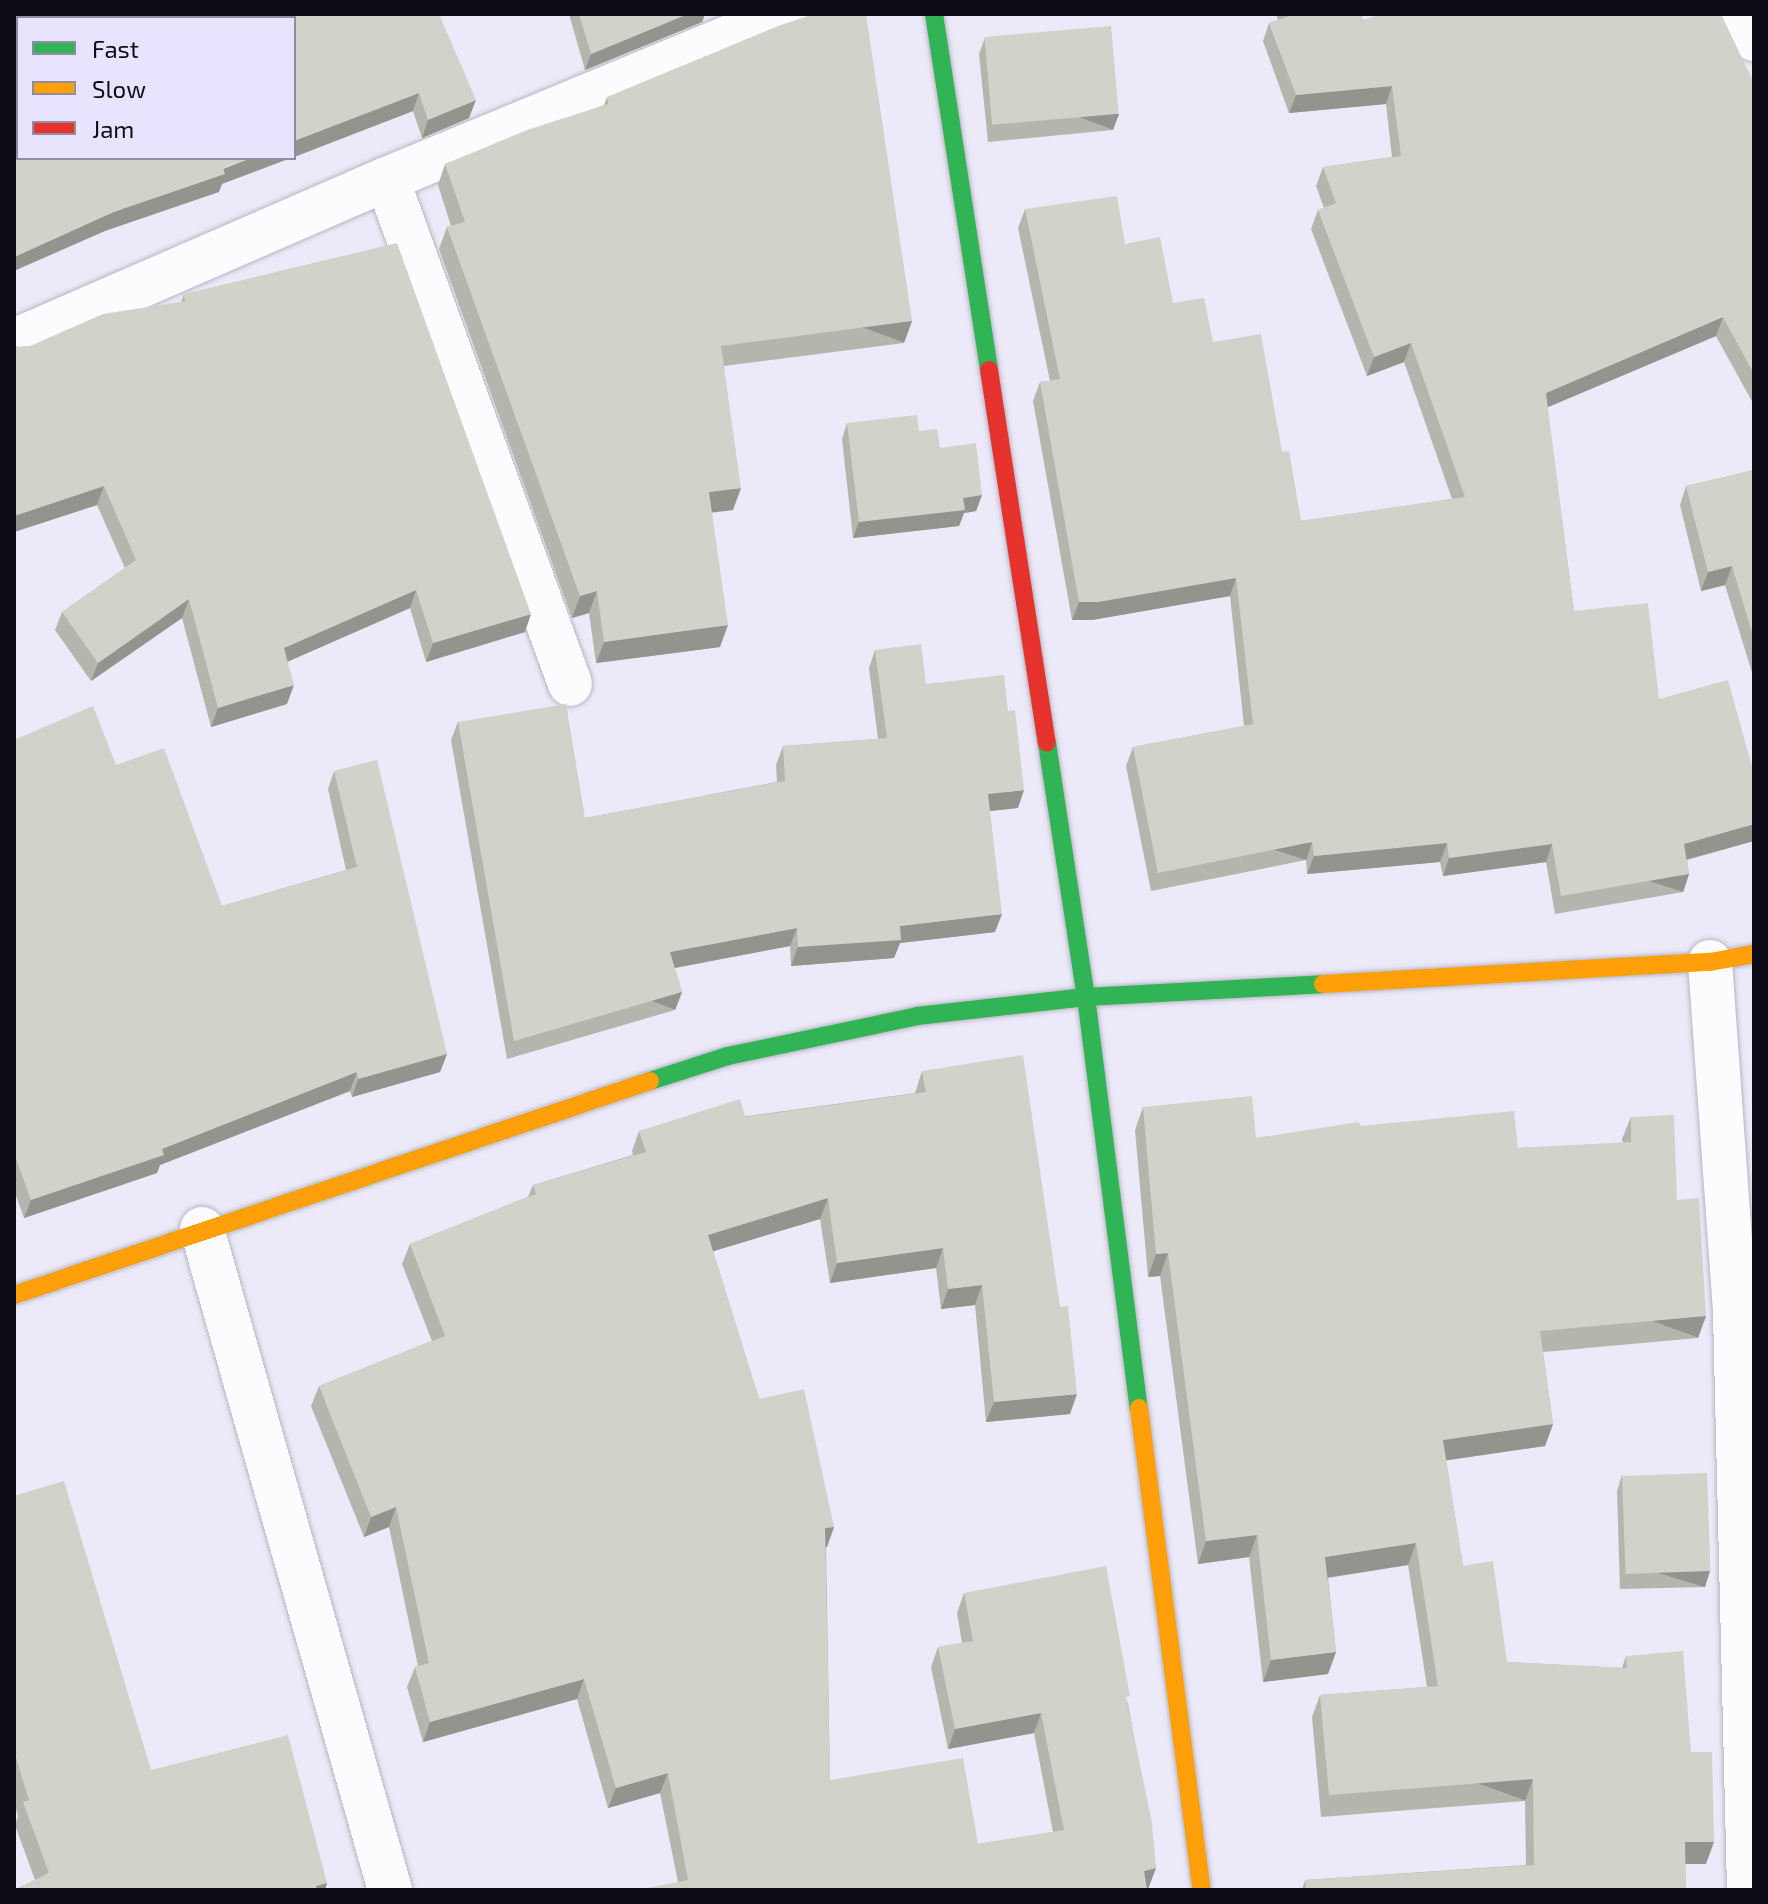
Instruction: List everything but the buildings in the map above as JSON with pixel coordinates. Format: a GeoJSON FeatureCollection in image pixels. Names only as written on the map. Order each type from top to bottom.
{"type":"FeatureCollection","features":[{"type":"Feature","properties":{"kind":"street"},"geometry":{"type":"LineString","coordinates":[[14,341],[387,179],[786,14]]}},
{"type":"Feature","properties":{"kind":"street"},"geometry":{"type":"LineString","coordinates":[[934,14],[1086,997],[1202,1890]]}},
{"type":"Feature","properties":{"kind":"street"},"geometry":{"type":"LineString","coordinates":[[1741,14],[1754,39]]}},
{"type":"Feature","properties":{"kind":"street"},"geometry":{"type":"LineString","coordinates":[[387,179],[570,684]]}},
{"type":"Feature","properties":{"kind":"street"},"geometry":{"type":"LineString","coordinates":[[14,1295],[202,1229],[728,1056],[917,1016],[1086,997],[1710,962],[1754,954]]}},
{"type":"Feature","properties":{"kind":"street"},"geometry":{"type":"LineString","coordinates":[[1710,962],[1735,1313],[1749,1890]]}},
{"type":"Feature","properties":{"kind":"street"},"geometry":{"type":"LineString","coordinates":[[202,1229],[390,1890]]}},
{"type":"Feature","properties":{"kind":"traffic: fast"},"geometry":{"type":"LineString","coordinates":[[934,14],[989,370]]}},
{"type":"Feature","properties":{"kind":"traffic: fast"},"geometry":{"type":"LineString","coordinates":[[1047,743],[1086,997],[1139,1408]]}},
{"type":"Feature","properties":{"kind":"traffic: fast"},"geometry":{"type":"LineString","coordinates":[[650,1081],[728,1056],[917,1016],[1086,997],[1323,984]]}},
{"type":"Feature","properties":{"kind":"traffic: slow"},"geometry":{"type":"LineString","coordinates":[[1323,984],[1710,962],[1754,954]]}},
{"type":"Feature","properties":{"kind":"traffic: slow"},"geometry":{"type":"LineString","coordinates":[[14,1295],[650,1081]]}},
{"type":"Feature","properties":{"kind":"traffic: slow"},"geometry":{"type":"LineString","coordinates":[[1139,1408],[1202,1890]]}},
{"type":"Feature","properties":{"kind":"traffic: jam"},"geometry":{"type":"LineString","coordinates":[[989,370],[1047,743]]}}]}
